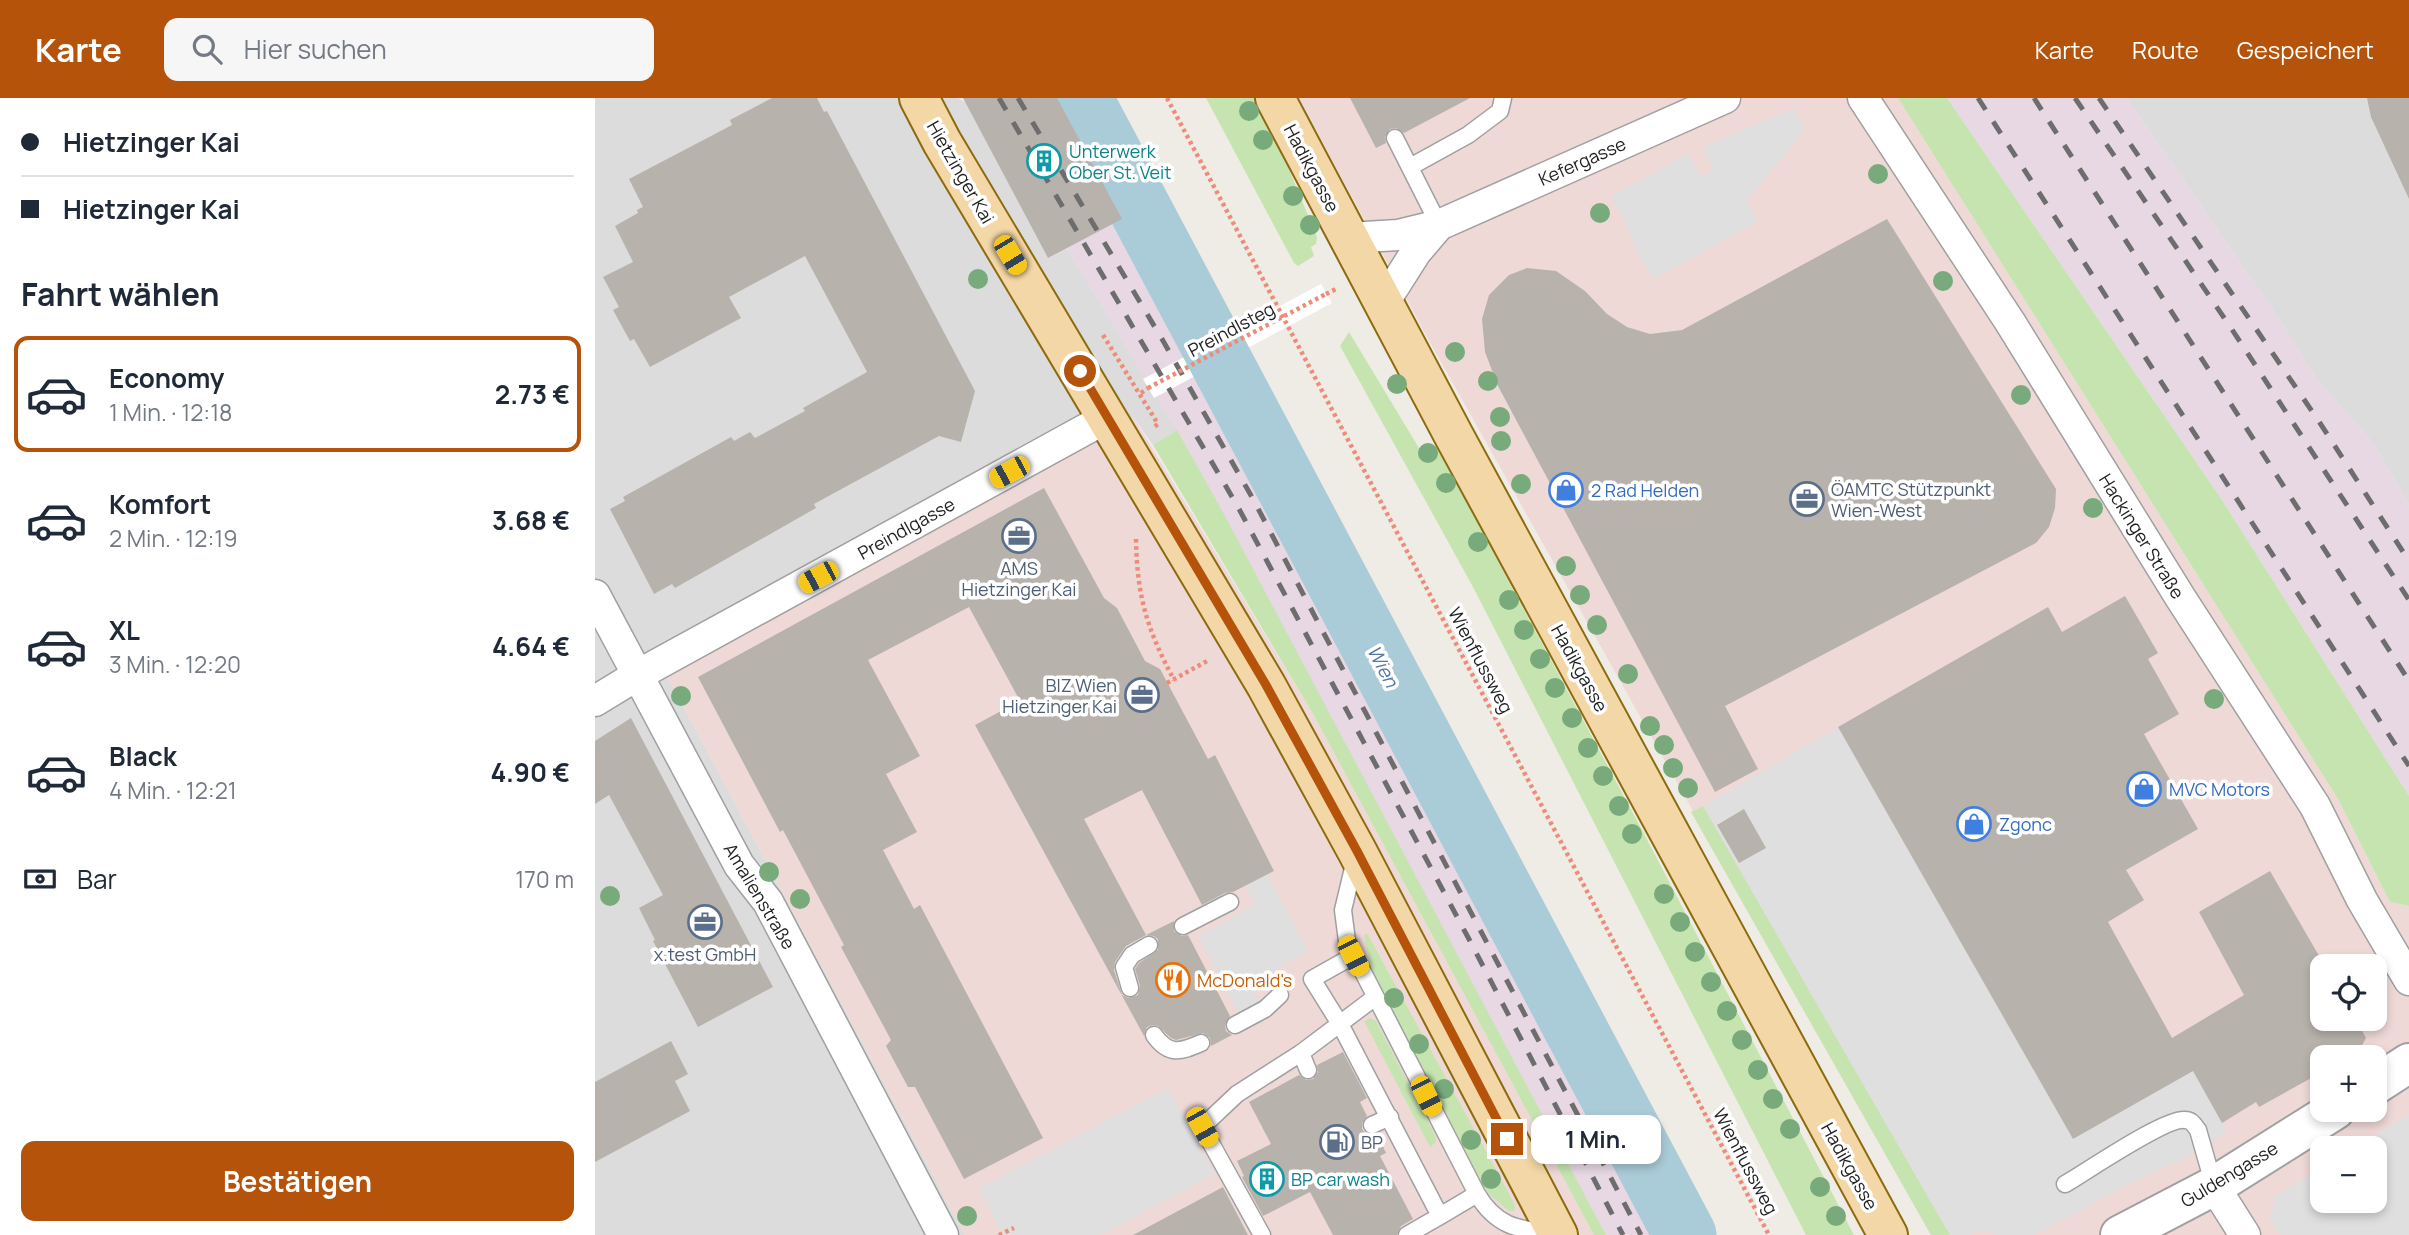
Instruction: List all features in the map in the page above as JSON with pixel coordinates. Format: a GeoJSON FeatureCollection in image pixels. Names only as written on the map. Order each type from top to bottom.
{"type":"FeatureCollection","features":[{"type":"Feature","properties":{"kind":"main road","name":"Hietzinger Kai"},"geometry":{"type":"LineString","coordinates":[[919,98],[942,142],[1266,685],[1357,851],[1558,1235]]}},
{"type":"Feature","properties":{"kind":"main road","name":"Hadikgasse"},"geometry":{"type":"LineString","coordinates":[[1275,98],[1383,304],[1888,1235]]}},
{"type":"Feature","properties":{"kind":"street","name":"Kefergasse"},"geometry":{"type":"LineString","coordinates":[[1348,238],[1398,234],[1439,226],[1685,106],[1725,98]]}},
{"type":"Feature","properties":{"kind":"street","name":"Hackinger Straße"},"geometry":{"type":"LineString","coordinates":[[1863,98],[2010,322],[2180,597],[2315,806],[2362,900],[2409,980]]}},
{"type":"Feature","properties":{"kind":"street","name":"Kefergasse"},"geometry":{"type":"LineString","coordinates":[[1383,304],[1416,252],[1439,226]]}},
{"type":"Feature","properties":{"kind":"street","name":"Preindlgasse"},"geometry":{"type":"LineString","coordinates":[[595,701],[1108,417]]}},
{"type":"Feature","properties":{"kind":"street","name":"Amalienstraße"},"geometry":{"type":"LineString","coordinates":[[595,595],[739,865],[768,902],[943,1235]]}},
{"type":"Feature","properties":{"kind":"street"},"geometry":{"type":"LineString","coordinates":[[2387,1077],[2409,1063]]}},
{"type":"Feature","properties":{"kind":"street","name":"Guldengasse"},"geometry":{"type":"LineString","coordinates":[[2120,1235],[2214,1186],[2316,1122]]}},
{"type":"Feature","properties":{"kind":"street"},"geometry":{"type":"LineString","coordinates":[[2214,1186],[2245,1235]]}},
{"type":"Feature","properties":{"kind":"lane"},"geometry":{"type":"LineString","coordinates":[[1410,167],[1468,135],[1500,111],[1503,98]]}},
{"type":"Feature","properties":{"kind":"lane"},"geometry":{"type":"LineString","coordinates":[[1395,138],[1439,226]]}},
{"type":"Feature","properties":{"kind":"lane"},"geometry":{"type":"LineString","coordinates":[[1357,851],[1343,910],[1347,941],[1374,998],[1477,1194],[1491,1215],[1520,1229],[1558,1235]]}},
{"type":"Feature","properties":{"kind":"lane"},"geometry":{"type":"LineString","coordinates":[[1183,926],[1230,902]]}},
{"type":"Feature","properties":{"kind":"lane"},"geometry":{"type":"LineString","coordinates":[[1130,988],[1123,967],[1132,955],[1149,945]]}},
{"type":"Feature","properties":{"kind":"lane"},"geometry":{"type":"LineString","coordinates":[[1353,956],[1312,979],[1340,1024],[1440,1216]]}},
{"type":"Feature","properties":{"kind":"lane"},"geometry":{"type":"LineString","coordinates":[[1235,1025],[1265,1009],[1280,995]]}},
{"type":"Feature","properties":{"kind":"lane"},"geometry":{"type":"LineString","coordinates":[[1262,1235],[1202,1127],[1237,1094],[1301,1053],[1374,998]]}},
{"type":"Feature","properties":{"kind":"lane"},"geometry":{"type":"LineString","coordinates":[[1154,1035],[1160,1044],[1174,1051],[1182,1051],[1201,1043]]}},
{"type":"Feature","properties":{"kind":"lane"},"geometry":{"type":"LineString","coordinates":[[1301,1053],[1308,1070]]}},
{"type":"Feature","properties":{"kind":"lane"},"geometry":{"type":"LineString","coordinates":[[1372,1125],[1390,1117]]}},
{"type":"Feature","properties":{"kind":"lane"},"geometry":{"type":"LineString","coordinates":[[2065,1184],[2159,1128],[2184,1119],[2192,1122],[2198,1130],[2214,1186]]}},
{"type":"Feature","properties":{"kind":"lane"},"geometry":{"type":"LineString","coordinates":[[1407,1235],[1477,1194]]}},
{"type":"Feature","properties":{"kind":"path","name":"Wienflussweg"},"geometry":{"type":"LineString","coordinates":[[1167,98],[1769,1235]]}},
{"type":"Feature","properties":{"kind":"path","name":"Preindlsteg"},"geometry":{"type":"LineString","coordinates":[[1154,417],[1140,393],[1326,294]]}},
{"type":"Feature","properties":{"kind":"path"},"geometry":{"type":"LineString","coordinates":[[1136,534],[1137,575],[1144,613],[1174,680]]}},
{"type":"Feature","properties":{"kind":"path"},"geometry":{"type":"LineString","coordinates":[[1167,683],[1212,659]]}},
{"type":"Feature","properties":{"kind":"path"},"geometry":{"type":"LineString","coordinates":[[999,1235],[1014,1228]]}},
{"type":"Feature","properties":{"kind":"shaded area"},"geometry":{"type":"Polygon","coordinates":[[[595,98],[958,98],[966,103],[1048,258],[1067,249],[1177,430],[1153,445],[1134,418],[666,674],[965,1235],[595,1235],[595,98]]]}},
{"type":"Feature","properties":{"kind":"shaded area"},"geometry":{"type":"Polygon","coordinates":[[[963,98],[1056,98],[1656,1235],[1606,1235],[1188,450],[1067,249],[1048,258],[963,98]]]}},
{"type":"Feature","properties":{"kind":"shaded area"},"geometry":{"type":"Polygon","coordinates":[[[1299,98],[1898,98],[2338,799],[2390,902],[2409,906],[2409,1235],[1931,1235],[1427,337],[1299,98]]]}},
{"type":"Feature","properties":{"kind":"shaded area"},"geometry":{"type":"Polygon","coordinates":[[[1947,98],[2127,98],[2281,322],[2316,378],[2373,443],[2409,505],[2409,796],[2222,500],[1947,98]]]}},
{"type":"Feature","properties":{"kind":"shaded area"},"geometry":{"type":"Polygon","coordinates":[[[2127,98],[2409,98],[2409,505],[2373,443],[2316,378],[2281,322],[2127,98]]]}},
{"type":"Feature","properties":{"kind":"shaded area"},"geometry":{"type":"Polygon","coordinates":[[[1794,108],[1805,130],[1747,201],[1758,222],[1654,279],[1639,256],[1622,215],[1610,197],[1688,153],[1701,177],[1713,170],[1703,147],[1794,108]]]}},
{"type":"Feature","properties":{"kind":"shaded area"},"geometry":{"type":"Polygon","coordinates":[[[1134,418],[1312,712],[1594,1235],[965,1235],[666,674],[1134,418]]]}},
{"type":"Feature","properties":{"kind":"shaded area"},"geometry":{"type":"Polygon","coordinates":[[[1838,727],[2073,1138],[2193,1071],[2227,1132],[2185,1158],[2133,1182],[2035,1235],[1995,1235],[1982,1230],[1972,1235],[1950,1235],[1703,806],[1838,727]]]}},
{"type":"Feature","properties":{"kind":"shaded area"},"geometry":{"type":"Polygon","coordinates":[[[1267,874],[1308,951],[1249,983],[1259,1002],[1238,1012],[1198,936],[1255,905],[1245,886],[1267,874]]]}},
{"type":"Feature","properties":{"kind":"shaded area"},"geometry":{"type":"Polygon","coordinates":[[[1168,1088],[1215,1174],[1101,1235],[1003,1235],[979,1188],[1168,1088]]]}},
{"type":"Feature","properties":{"kind":"shaded area"},"geometry":{"type":"Polygon","coordinates":[[[2409,1114],[2409,1235],[2280,1235],[2270,1220],[2274,1197],[2310,1175],[2310,1213],[2387,1213],[2387,1136],[2374,1136],[2409,1114]]]}},
{"type":"Feature","properties":{"kind":"green space"},"geometry":{"type":"Polygon","coordinates":[[[1206,98],[1255,98],[1276,138],[1317,237],[1316,244],[1311,247],[1314,256],[1298,266],[1294,263],[1206,98]]]}},
{"type":"Feature","properties":{"kind":"green space"},"geometry":{"type":"Polygon","coordinates":[[[1898,98],[1947,98],[2222,500],[2409,796],[2409,906],[2390,902],[2338,799],[1898,98]]]}},
{"type":"Feature","properties":{"kind":"green space"},"geometry":{"type":"Polygon","coordinates":[[[1349,332],[1419,448],[1440,447],[1477,522],[1854,1235],[1806,1235],[1473,587],[1340,346],[1349,332]]]}},
{"type":"Feature","properties":{"kind":"green space"},"geometry":{"type":"Polygon","coordinates":[[[1177,430],[1606,1235],[1594,1235],[1312,712],[1153,445],[1177,430]]]}},
{"type":"Feature","properties":{"kind":"green space"},"geometry":{"type":"Polygon","coordinates":[[[1703,806],[1950,1235],[1931,1235],[1691,812],[1703,806]]]}},
{"type":"Feature","properties":{"kind":"green space"},"geometry":{"type":"Polygon","coordinates":[[[1367,933],[1506,1188],[1515,1206],[1514,1211],[1509,1211],[1489,1194],[1484,1186],[1371,968],[1364,935],[1367,933]]]}},
{"type":"Feature","properties":{"kind":"green space"},"geometry":{"type":"Polygon","coordinates":[[[1370,1018],[1376,1021],[1435,1135],[1436,1142],[1430,1147],[1364,1021],[1370,1018]]]}},
{"type":"Feature","properties":{"kind":"pier"},"geometry":{"type":"Polygon","coordinates":[[[1321,284],[1332,303],[1154,398],[1143,379],[1321,284]]]}},
{"type":"Feature","properties":{"kind":"building"},"geometry":{"type":"Polygon","coordinates":[[[772,98],[817,98],[824,112],[827,111],[975,391],[961,442],[939,436],[814,504],[816,508],[675,588],[672,584],[654,594],[610,509],[625,501],[623,497],[731,437],[734,441],[750,432],[755,438],[805,411],[803,408],[867,372],[805,256],[729,297],[741,318],[650,367],[634,339],[630,341],[613,310],[619,307],[603,277],[633,262],[615,226],[638,213],[637,210],[643,207],[629,179],[732,125],[730,120],[772,98]]]}},
{"type":"Feature","properties":{"kind":"building","name":"Unterwerk Ober St. Veit"},"geometry":{"type":"Polygon","coordinates":[[[963,98],[1057,98],[1122,219],[1048,258],[963,98]]]}},
{"type":"Feature","properties":{"kind":"building"},"geometry":{"type":"Polygon","coordinates":[[[1350,98],[1470,98],[1404,133],[1396,128],[1390,129],[1385,137],[1386,143],[1376,148],[1350,98]]]}},
{"type":"Feature","properties":{"kind":"building"},"geometry":{"type":"Polygon","coordinates":[[[2367,98],[2409,98],[2409,199],[2371,117],[2367,98]]]}},
{"type":"Feature","properties":{"kind":"building","name":"ÖAMTC Stützpunkt Wien-West"},"geometry":{"type":"Polygon","coordinates":[[[1887,219],[2056,489],[2055,508],[2049,527],[2036,543],[1725,706],[1758,769],[1715,792],[1498,386],[1485,352],[1482,319],[1489,295],[1509,275],[1527,268],[1556,271],[1585,291],[1607,314],[1627,327],[1650,334],[1682,330],[1887,219]]]}},
{"type":"Feature","properties":{"kind":"building"},"geometry":{"type":"Polygon","coordinates":[[[1044,488],[1104,598],[1117,608],[1145,661],[1160,669],[1208,759],[1215,755],[1274,871],[1202,905],[1142,790],[1084,819],[1146,935],[1174,921],[1174,931],[1182,936],[1188,935],[1230,1016],[1225,1025],[1226,1031],[1232,1035],[1211,1046],[1210,1038],[1203,1033],[1176,1040],[1153,1025],[1147,1027],[1144,1036],[975,725],[1020,701],[969,607],[868,660],[920,756],[886,774],[917,832],[883,850],[914,909],[920,905],[1043,1138],[964,1179],[915,1087],[908,1087],[886,1046],[891,1040],[841,947],[844,945],[783,830],[780,832],[698,677],[1044,488]],[[1146,935],[1126,946],[1115,962],[1114,970],[1122,995],[1128,998],[1138,995],[1140,986],[1135,969],[1158,950],[1158,939],[1146,935]]]}},
{"type":"Feature","properties":{"kind":"building"},"geometry":{"type":"Polygon","coordinates":[[[2125,596],[2158,653],[2148,659],[2179,714],[2144,734],[2198,829],[2126,870],[2144,900],[2108,922],[2172,1038],[2244,995],[2199,912],[2270,871],[2318,954],[2310,954],[2310,1031],[2362,1031],[2366,1038],[2362,1045],[2310,1045],[2310,1079],[2259,1107],[2256,1102],[2222,1123],[2193,1071],[2073,1139],[1838,727],[2048,607],[2062,632],[2125,596]]]}},
{"type":"Feature","properties":{"kind":"building"},"geometry":{"type":"Polygon","coordinates":[[[631,718],[773,987],[698,1027],[653,941],[655,940],[639,908],[663,895],[609,795],[595,804],[595,741],[631,718]]]}},
{"type":"Feature","properties":{"kind":"building"},"geometry":{"type":"Polygon","coordinates":[[[1744,809],[1766,848],[1739,863],[1717,825],[1744,809]]]}},
{"type":"Feature","properties":{"kind":"building"},"geometry":{"type":"Polygon","coordinates":[[[671,1041],[688,1074],[675,1081],[690,1111],[595,1162],[595,1082],[671,1041]]]}},
{"type":"Feature","properties":{"kind":"building","name":"BP"},"geometry":{"type":"Polygon","coordinates":[[[1343,1052],[1367,1098],[1360,1102],[1367,1116],[1362,1123],[1362,1129],[1366,1134],[1377,1134],[1386,1153],[1380,1156],[1413,1219],[1401,1226],[1397,1235],[1333,1235],[1310,1192],[1263,1216],[1242,1177],[1244,1176],[1237,1161],[1271,1144],[1249,1102],[1299,1075],[1306,1080],[1313,1079],[1318,1072],[1317,1065],[1343,1052]]]}},
{"type":"Feature","properties":{"kind":"building"},"geometry":{"type":"Polygon","coordinates":[[[1223,1187],[1248,1235],[1133,1235],[1223,1187]]]}},
{"type":"Feature","properties":{"kind":"waterway","name":"Wien"},"geometry":{"type":"LineString","coordinates":[[1081,98],[1685,1235]]}},
{"type":"Feature","properties":{"kind":"railway"},"geometry":{"type":"LineString","coordinates":[[999,98],[1238,507],[1470,941],[1623,1235]]}},
{"type":"Feature","properties":{"kind":"railway"},"geometry":{"type":"LineString","coordinates":[[1018,98],[1162,339],[1253,499],[1641,1235]]}},
{"type":"Feature","properties":{"kind":"railway"},"geometry":{"type":"LineString","coordinates":[[1978,98],[2409,766]]}},
{"type":"Feature","properties":{"kind":"railway"},"geometry":{"type":"LineString","coordinates":[[2034,98],[2409,681]]}},
{"type":"Feature","properties":{"kind":"railway"},"geometry":{"type":"LineString","coordinates":[[2075,98],[2231,328],[2409,600]]}},
{"type":"Feature","properties":{"kind":"railway"},"geometry":{"type":"LineString","coordinates":[[2099,98],[2318,420],[2409,561]]}},
{"type":"Feature","properties":{"kind":"place","name":"Unterwerk Ober St. Veit"},"geometry":{"type":"Point","coordinates":[1044,161]}},
{"type":"Feature","properties":{"kind":"place","name":"2 Rad Helden"},"geometry":{"type":"Point","coordinates":[1566,490]}},
{"type":"Feature","properties":{"kind":"place","name":"ÖAMTC Stützpunkt Wien-West"},"geometry":{"type":"Point","coordinates":[1807,499]}},
{"type":"Feature","properties":{"kind":"place","name":"AMS Hietzinger Kai"},"geometry":{"type":"Point","coordinates":[1019,536]}},
{"type":"Feature","properties":{"kind":"place","name":"BIZ Wien Hietzinger Kai"},"geometry":{"type":"Point","coordinates":[1142,695]}},
{"type":"Feature","properties":{"kind":"place","name":"MVC Motors"},"geometry":{"type":"Point","coordinates":[2144,789]}},
{"type":"Feature","properties":{"kind":"place","name":"Zgonc"},"geometry":{"type":"Point","coordinates":[1974,824]}},
{"type":"Feature","properties":{"kind":"place","name":"x.test GmbH"},"geometry":{"type":"Point","coordinates":[705,922]}},
{"type":"Feature","properties":{"kind":"place","name":"McDonald's"},"geometry":{"type":"Point","coordinates":[1173,980]}},
{"type":"Feature","properties":{"kind":"place","name":"BP"},"geometry":{"type":"Point","coordinates":[1337,1142]}},
{"type":"Feature","properties":{"kind":"place","name":"BP car wash"},"geometry":{"type":"Point","coordinates":[1267,1179]}},
{"type":"Feature","properties":{"kind":"route"},"geometry":{"type":"LineString","coordinates":[[1080,371],[1266,685],[1357,851],[1507,1139]]}}]}
